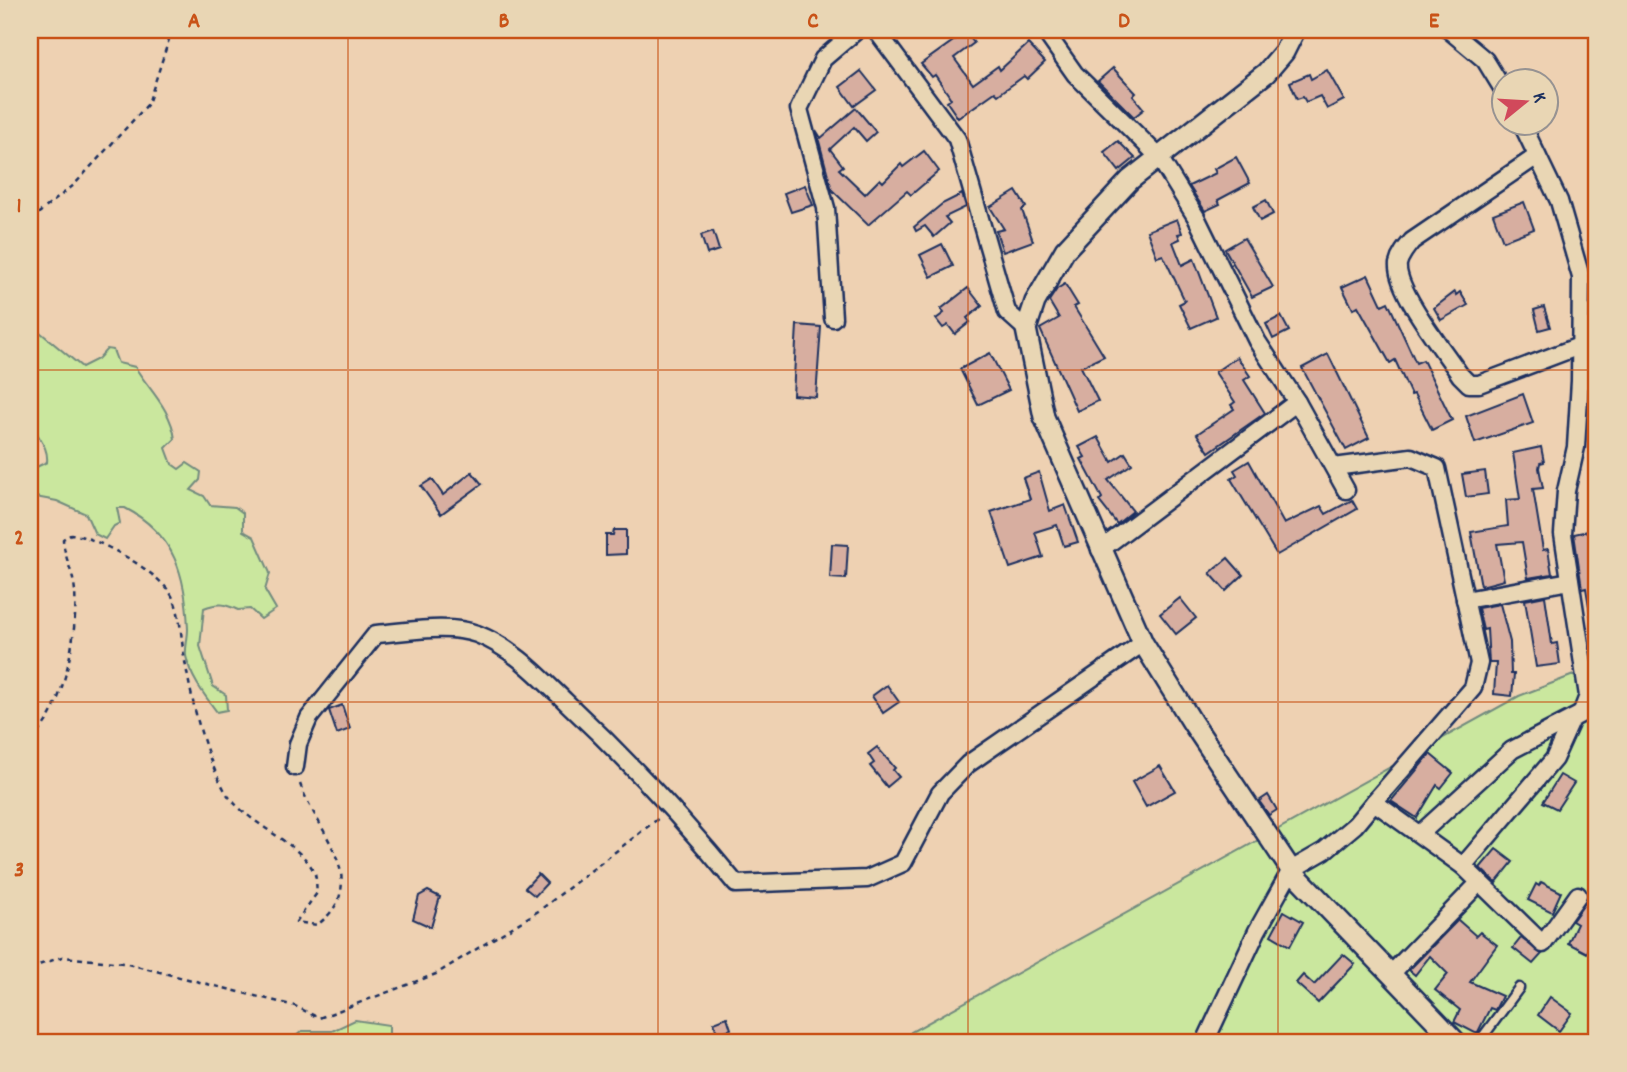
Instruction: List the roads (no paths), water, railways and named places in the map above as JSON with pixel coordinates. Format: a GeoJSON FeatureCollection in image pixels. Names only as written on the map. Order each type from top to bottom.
{"type":"FeatureCollection","features":[{"type":"Feature","properties":{"kind":"street"},"geometry":{"type":"LineString","coordinates":[[833,318],[827,208],[799,109],[823,59],[857,30]]}},
{"type":"Feature","properties":{"kind":"street"},"geometry":{"type":"LineString","coordinates":[[876,30],[957,139],[1007,312],[1026,329]]}},
{"type":"Feature","properties":{"kind":"street"},"geometry":{"type":"LineString","coordinates":[[1044,30],[1074,74],[1159,156],[1196,217],[1257,341],[1297,402],[1346,490]]}},
{"type":"Feature","properties":{"kind":"street"},"geometry":{"type":"LineString","coordinates":[[1295,30],[1284,52],[1266,74],[1130,180],[1065,250],[1035,302],[1026,329],[1044,417],[1143,643],[1291,870],[1456,1042]]}},
{"type":"Feature","properties":{"kind":"street"},"geometry":{"type":"LineString","coordinates":[[1449,30],[1485,60],[1490,68]]}},
{"type":"Feature","properties":{"kind":"street"},"geometry":{"type":"LineString","coordinates":[[1420,834],[1511,750],[1572,719],[1587,706],[1588,696],[1563,534],[1566,491],[1576,447],[1582,345],[1581,277],[1573,240],[1528,136]]}},
{"type":"Feature","properties":{"kind":"street"},"geometry":{"type":"LineString","coordinates":[[1537,156],[1412,241],[1403,252],[1399,274],[1411,300],[1460,375],[1469,384],[1479,384],[1582,345]]}},
{"type":"Feature","properties":{"kind":"street"},"geometry":{"type":"LineString","coordinates":[[1100,550],[1297,402]]}},
{"type":"Feature","properties":{"kind":"street"},"geometry":{"type":"LineString","coordinates":[[1205,1042],[1257,931],[1291,870],[1324,851],[1355,825],[1473,688],[1477,679],[1479,663],[1437,468],[1411,457],[1334,467]]}},
{"type":"Feature","properties":{"kind":"street"},"geometry":{"type":"LineString","coordinates":[[1465,600],[1570,581]]}},
{"type":"Feature","properties":{"kind":"street"},"geometry":{"type":"LineString","coordinates":[[295,768],[298,744],[309,718],[369,639],[376,634],[455,630],[474,633],[509,649],[617,750],[673,808],[736,884],[867,879],[903,863],[940,793],[968,764],[1143,643]]}},
{"type":"Feature","properties":{"kind":"street"},"geometry":{"type":"LineString","coordinates":[[1463,866],[1554,759],[1572,719]]}},
{"type":"Feature","properties":{"kind":"street"},"geometry":{"type":"LineString","coordinates":[[1374,802],[1463,866],[1478,884],[1543,943],[1578,895]]}},
{"type":"Feature","properties":{"kind":"street"},"geometry":{"type":"LineString","coordinates":[[1391,974],[1478,884]]}},
{"type":"Feature","properties":{"kind":"lane"},"geometry":{"type":"LineString","coordinates":[[1479,1042],[1519,988]]}}]}
